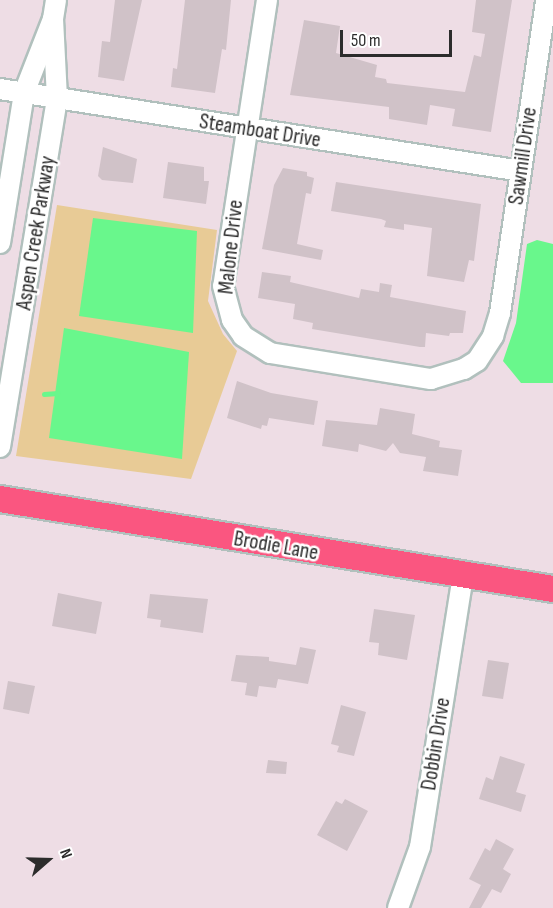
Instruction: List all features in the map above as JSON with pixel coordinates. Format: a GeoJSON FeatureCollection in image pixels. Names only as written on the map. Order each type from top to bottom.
{"type":"FeatureCollection","features":[{"type":"Feature","properties":{"kind":"main road","name":"Brodie Lane"},"geometry":{"type":"LineString","coordinates":[[0,499],[553,589]]}},
{"type":"Feature","properties":{"kind":"street","name":"Malone Drive"},"geometry":{"type":"LineString","coordinates":[[267,0],[224,286],[232,320],[255,346],[270,353],[431,379],[454,374],[477,361],[493,336],[500,313]]}},
{"type":"Feature","properties":{"kind":"street","name":"Sawmill Drive"},"geometry":{"type":"LineString","coordinates":[[500,313],[546,0]]}},
{"type":"Feature","properties":{"kind":"street","name":"Aspen Creek Parkway"},"geometry":{"type":"LineString","coordinates":[[0,243],[24,93],[55,9]]}},
{"type":"Feature","properties":{"kind":"street","name":"Aspen Creek Parkway"},"geometry":{"type":"LineString","coordinates":[[0,447],[57,98],[55,9]]}},
{"type":"Feature","properties":{"kind":"street","name":"Steamboat Drive"},"geometry":{"type":"LineString","coordinates":[[0,89],[521,171]]}},
{"type":"Feature","properties":{"kind":"street","name":"Dobbin Drive"},"geometry":{"type":"LineString","coordinates":[[398,908],[420,847],[463,576]]}},
{"type":"Feature","properties":{"kind":"shaded area"},"geometry":{"type":"Polygon","coordinates":[[[57,205],[217,230],[208,301],[223,334],[237,351],[191,479],[16,456],[57,205]]]}},
{"type":"Feature","properties":{"kind":"shaded area"},"geometry":{"type":"Polygon","coordinates":[[[93,218],[197,231],[193,333],[79,316],[93,218]]]}},
{"type":"Feature","properties":{"kind":"shaded area"},"geometry":{"type":"Polygon","coordinates":[[[537,240],[553,244],[553,383],[521,383],[503,361],[516,323],[527,244],[537,240]]]}},
{"type":"Feature","properties":{"kind":"shaded area"},"geometry":{"type":"Polygon","coordinates":[[[64,328],[189,352],[182,459],[49,438],[64,328]]]}},
{"type":"Feature","properties":{"kind":"building"},"geometry":{"type":"Polygon","coordinates":[[[115,0],[142,0],[124,81],[98,77],[102,41],[110,42],[115,0]]]}},
{"type":"Feature","properties":{"kind":"building"},"geometry":{"type":"Polygon","coordinates":[[[185,0],[231,0],[226,50],[222,49],[215,93],[171,87],[173,68],[177,69],[185,0]]]}},
{"type":"Feature","properties":{"kind":"building"},"geometry":{"type":"Polygon","coordinates":[[[476,0],[512,0],[491,132],[452,126],[455,109],[430,105],[427,125],[389,119],[389,107],[290,95],[304,20],[340,26],[336,53],[377,65],[375,77],[386,79],[387,83],[465,92],[474,55],[481,57],[485,34],[472,32],[476,0]]]}},
{"type":"Feature","properties":{"kind":"building"},"geometry":{"type":"Polygon","coordinates":[[[103,147],[137,159],[133,183],[102,180],[98,176],[103,147]]]}},
{"type":"Feature","properties":{"kind":"building"},"geometry":{"type":"Polygon","coordinates":[[[168,162],[204,167],[204,181],[209,181],[206,204],[163,198],[168,162]]]}},
{"type":"Feature","properties":{"kind":"building"},"geometry":{"type":"Polygon","coordinates":[[[283,168],[307,172],[307,176],[314,178],[311,194],[306,193],[297,244],[323,250],[321,260],[262,249],[274,185],[283,168]]]}},
{"type":"Feature","properties":{"kind":"building"},"geometry":{"type":"Polygon","coordinates":[[[336,182],[481,204],[474,261],[469,260],[464,282],[427,276],[432,228],[404,224],[404,230],[384,227],[386,221],[381,219],[331,211],[336,182]]]}},
{"type":"Feature","properties":{"kind":"building"},"geometry":{"type":"Polygon","coordinates":[[[262,272],[291,276],[290,282],[359,298],[361,289],[379,292],[380,283],[392,285],[390,297],[466,311],[463,333],[450,333],[449,336],[426,333],[425,347],[420,347],[312,329],[313,323],[293,319],[295,304],[258,298],[262,272]]]}},
{"type":"Feature","properties":{"kind":"building"},"geometry":{"type":"Polygon","coordinates":[[[237,381],[271,393],[318,401],[314,425],[269,418],[267,426],[262,425],[261,429],[227,418],[237,381]]]}},
{"type":"Feature","properties":{"kind":"building"},"geometry":{"type":"Polygon","coordinates":[[[380,408],[415,414],[412,434],[440,441],[439,447],[462,450],[458,476],[423,471],[426,457],[400,453],[393,443],[386,451],[359,444],[358,452],[322,446],[326,420],[377,425],[380,408]]]}},
{"type":"Feature","properties":{"kind":"building"},"geometry":{"type":"Polygon","coordinates":[[[58,593],[102,602],[96,634],[52,626],[58,593]]]}},
{"type":"Feature","properties":{"kind":"building"},"geometry":{"type":"Polygon","coordinates":[[[150,594],[208,599],[203,633],[160,627],[161,620],[147,618],[150,594]]]}},
{"type":"Feature","properties":{"kind":"building"},"geometry":{"type":"Polygon","coordinates":[[[374,609],[415,615],[407,660],[378,655],[379,643],[369,642],[374,609]]]}},
{"type":"Feature","properties":{"kind":"building"},"geometry":{"type":"Polygon","coordinates":[[[300,647],[316,650],[308,684],[278,679],[276,688],[259,686],[257,697],[245,695],[247,683],[231,681],[236,655],[269,657],[269,661],[296,665],[300,647]]]}},
{"type":"Feature","properties":{"kind":"building"},"geometry":{"type":"Polygon","coordinates":[[[488,660],[509,663],[503,699],[482,696],[488,660]]]}},
{"type":"Feature","properties":{"kind":"building"},"geometry":{"type":"Polygon","coordinates":[[[8,681],[35,686],[29,714],[3,709],[8,681]]]}},
{"type":"Feature","properties":{"kind":"building"},"geometry":{"type":"Polygon","coordinates":[[[341,705],[366,712],[354,756],[337,752],[339,746],[331,744],[341,705]]]}},
{"type":"Feature","properties":{"kind":"building"},"geometry":{"type":"Polygon","coordinates":[[[500,756],[525,764],[516,792],[526,795],[521,812],[479,799],[486,777],[493,780],[500,756]]]}},
{"type":"Feature","properties":{"kind":"building"},"geometry":{"type":"Polygon","coordinates":[[[268,760],[287,762],[286,774],[266,773],[268,760]]]}},
{"type":"Feature","properties":{"kind":"building"},"geometry":{"type":"Polygon","coordinates":[[[345,799],[368,811],[347,851],[317,835],[336,801],[342,804],[345,799]]]}},
{"type":"Feature","properties":{"kind":"building"},"geometry":{"type":"Polygon","coordinates":[[[496,839],[514,849],[503,869],[511,874],[501,893],[492,889],[481,908],[469,908],[481,885],[469,879],[485,848],[490,851],[496,839]]]}},
{"type":"Feature","properties":{"kind":"waterway"},"geometry":{"type":"LineString","coordinates":[[44,394],[58,393]]}}]}
